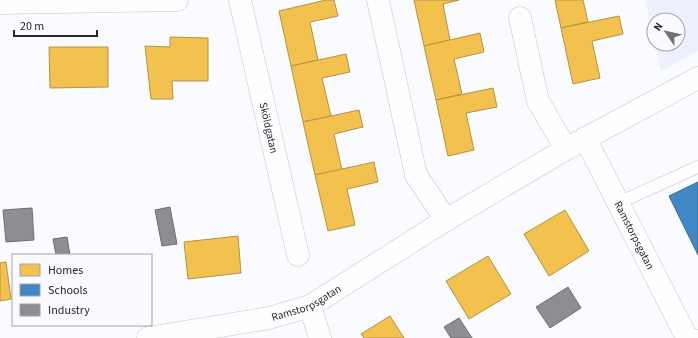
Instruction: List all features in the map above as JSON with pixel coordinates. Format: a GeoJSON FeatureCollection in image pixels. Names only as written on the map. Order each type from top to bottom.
{"type":"FeatureCollection","features":[{"type":"Feature","properties":{"kind":"street"},"geometry":{"type":"LineString","coordinates":[[0,3],[177,0]]}},
{"type":"Feature","properties":{"kind":"street","name":"Sköldgatan"},"geometry":{"type":"LineString","coordinates":[[240,0],[298,254]]}},
{"type":"Feature","properties":{"kind":"street"},"geometry":{"type":"LineString","coordinates":[[378,0],[416,175],[446,220]]}},
{"type":"Feature","properties":{"kind":"street"},"geometry":{"type":"LineString","coordinates":[[520,18],[538,101],[566,149]]}},
{"type":"Feature","properties":{"kind":"street","name":"Ramstorpsgatan"},"geometry":{"type":"LineString","coordinates":[[148,338],[269,318],[310,306],[446,220],[566,149],[698,78]]}},
{"type":"Feature","properties":{"kind":"street","name":"Ramstorpsgatan"},"geometry":{"type":"LineString","coordinates":[[585,138],[618,203],[691,334]]}},
{"type":"Feature","properties":{"kind":"street"},"geometry":{"type":"LineString","coordinates":[[310,306],[320,338]]}},
{"type":"Feature","properties":{"kind":"lane"},"geometry":{"type":"LineString","coordinates":[[618,203],[698,167]]}},
{"type":"Feature","properties":{"kind":"shaded area"},"geometry":{"type":"Polygon","coordinates":[[[645,0],[698,0],[698,51],[661,71],[657,52],[686,52],[686,12],[648,12],[645,0]]]}},
{"type":"Feature","properties":{"kind":"building: Homes"},"geometry":{"type":"Polygon","coordinates":[[[326,0],[334,0],[338,16],[310,22],[318,60],[291,66],[279,11],[326,0]]]}},
{"type":"Feature","properties":{"kind":"building: Homes"},"geometry":{"type":"Polygon","coordinates":[[[414,0],[459,0],[443,4],[450,40],[424,46],[414,0]]]}},
{"type":"Feature","properties":{"kind":"building: Homes"},"geometry":{"type":"Polygon","coordinates":[[[555,0],[583,0],[588,22],[561,28],[555,0]]]}},
{"type":"Feature","properties":{"kind":"building: Homes"},"geometry":{"type":"Polygon","coordinates":[[[619,16],[623,34],[592,41],[600,78],[573,84],[561,28],[619,16]]]}},
{"type":"Feature","properties":{"kind":"building: Homes"},"geometry":{"type":"Polygon","coordinates":[[[480,33],[484,52],[454,59],[462,94],[436,100],[424,46],[480,33]]]}},
{"type":"Feature","properties":{"kind":"building: Homes"},"geometry":{"type":"Polygon","coordinates":[[[170,37],[208,38],[208,81],[172,81],[173,99],[151,99],[145,46],[170,47],[170,37]]]}},
{"type":"Feature","properties":{"kind":"building: Homes"},"geometry":{"type":"Polygon","coordinates":[[[49,47],[108,47],[108,87],[50,88],[49,47]]]}},
{"type":"Feature","properties":{"kind":"building: Homes"},"geometry":{"type":"Polygon","coordinates":[[[346,54],[350,72],[322,78],[331,116],[303,122],[291,66],[346,54]]]}},
{"type":"Feature","properties":{"kind":"building: Homes"},"geometry":{"type":"Polygon","coordinates":[[[493,88],[497,107],[466,113],[474,150],[448,156],[436,100],[493,88]]]}},
{"type":"Feature","properties":{"kind":"building: Homes"},"geometry":{"type":"Polygon","coordinates":[[[359,110],[363,127],[334,134],[342,170],[315,175],[303,122],[359,110]]]}},
{"type":"Feature","properties":{"kind":"building: Homes"},"geometry":{"type":"Polygon","coordinates":[[[374,162],[378,182],[347,189],[355,225],[328,231],[315,175],[374,162]]]}},
{"type":"Feature","properties":{"kind":"building: Homes"},"geometry":{"type":"Polygon","coordinates":[[[565,210],[589,251],[549,276],[524,234],[565,210]]]}},
{"type":"Feature","properties":{"kind":"building: Homes"},"geometry":{"type":"Polygon","coordinates":[[[238,236],[241,273],[188,279],[184,242],[238,236]]]}},
{"type":"Feature","properties":{"kind":"building: Homes"},"geometry":{"type":"Polygon","coordinates":[[[488,256],[511,294],[469,319],[446,281],[488,256]]]}},
{"type":"Feature","properties":{"kind":"building: Homes"},"geometry":{"type":"Polygon","coordinates":[[[6,262],[11,299],[0,301],[0,263],[6,262]]]}},
{"type":"Feature","properties":{"kind":"building: Homes"},"geometry":{"type":"Polygon","coordinates":[[[390,316],[404,338],[364,338],[361,334],[390,316]]]}},
{"type":"Feature","properties":{"kind":"building: Schools"},"geometry":{"type":"Polygon","coordinates":[[[698,182],[698,255],[669,196],[698,182]]]}},
{"type":"Feature","properties":{"kind":"building: Industry"},"geometry":{"type":"Polygon","coordinates":[[[170,207],[177,244],[162,246],[155,210],[170,207]]]}},
{"type":"Feature","properties":{"kind":"building: Industry"},"geometry":{"type":"Polygon","coordinates":[[[32,208],[34,240],[6,242],[3,210],[32,208]]]}},
{"type":"Feature","properties":{"kind":"building: Industry"},"geometry":{"type":"Polygon","coordinates":[[[67,237],[70,254],[56,254],[53,239],[67,237]]]}},
{"type":"Feature","properties":{"kind":"building: Industry"},"geometry":{"type":"Polygon","coordinates":[[[568,287],[581,308],[550,328],[536,307],[568,287]]]}},
{"type":"Feature","properties":{"kind":"building: Industry"},"geometry":{"type":"Polygon","coordinates":[[[459,318],[472,338],[451,338],[444,327],[459,318]]]}}]}
